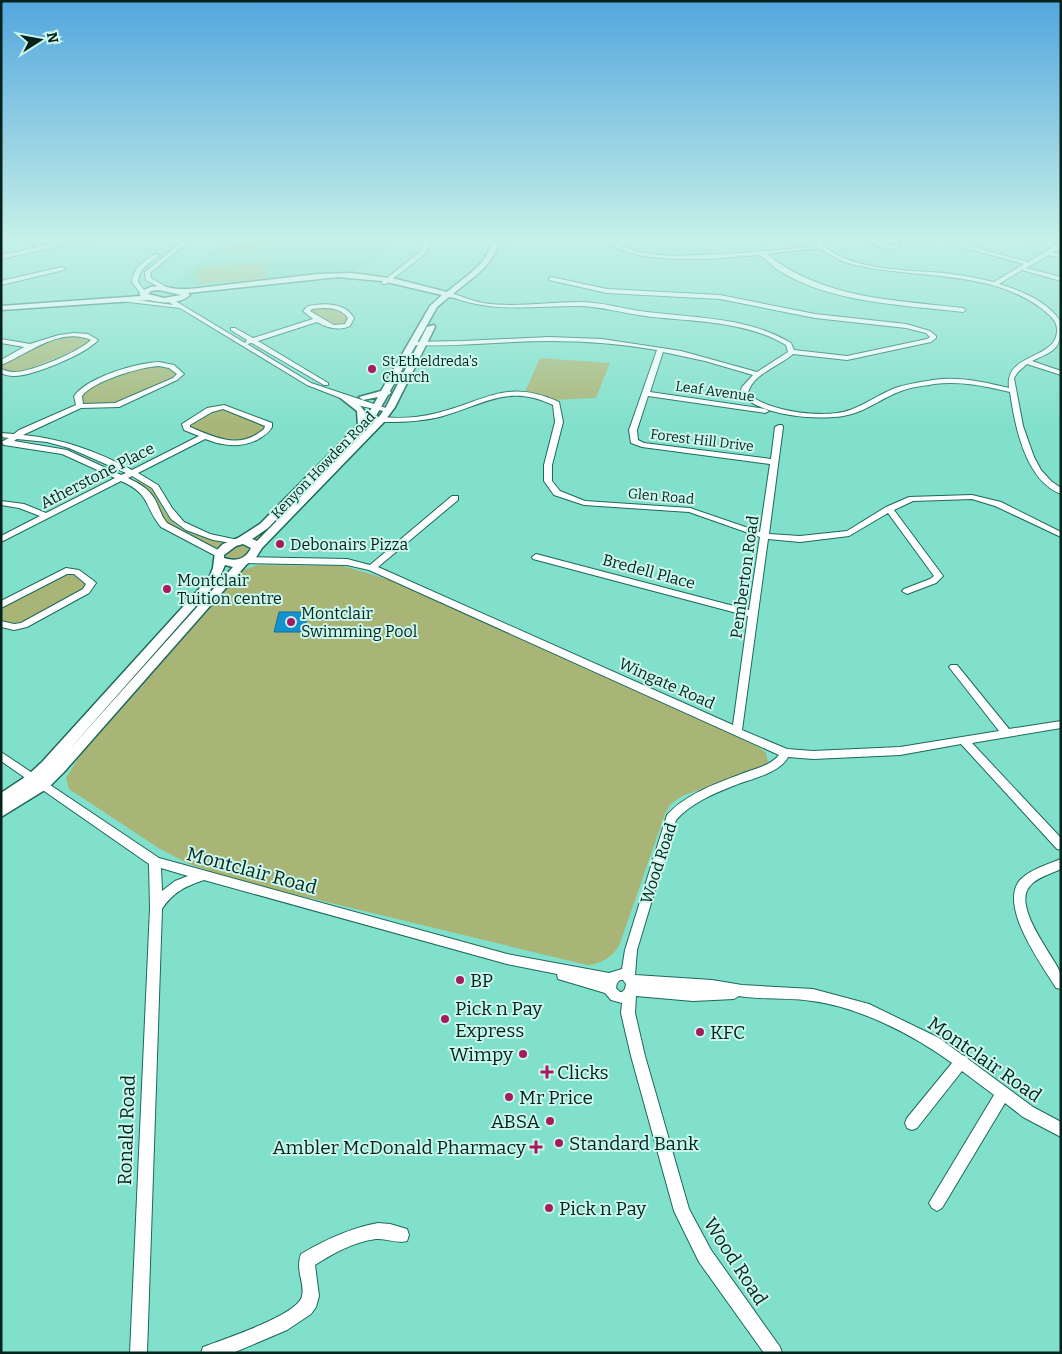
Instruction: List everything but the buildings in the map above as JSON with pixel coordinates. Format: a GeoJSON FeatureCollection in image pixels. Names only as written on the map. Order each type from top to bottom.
{"type":"FeatureCollection","features":[{"type":"Feature","properties":{"kind":"street"},"geometry":{"type":"LineString","coordinates":[[1,304],[89,300]]}},
{"type":"Feature","properties":{"kind":"street"},"geometry":{"type":"LineString","coordinates":[[1,308],[91,300]]}},
{"type":"Feature","properties":{"kind":"street"},"geometry":{"type":"LineString","coordinates":[[123,300],[187,309]]}},
{"type":"Feature","properties":{"kind":"street"},"geometry":{"type":"LineString","coordinates":[[170,300],[309,384],[342,396],[389,408]]}},
{"type":"Feature","properties":{"kind":"street"},"geometry":{"type":"LineString","coordinates":[[190,300],[317,380],[364,397],[378,406]]}},
{"type":"Feature","properties":{"kind":"street","name":"Kenyon Howden Road"},"geometry":{"type":"LineString","coordinates":[[1,800],[60,769],[214,587],[250,555],[381,420],[389,408],[417,344],[447,300]]}},
{"type":"Feature","properties":{"kind":"street","name":"Kenyon Howden Road"},"geometry":{"type":"LineString","coordinates":[[214,587],[220,557],[238,541],[264,526],[366,420],[378,406],[447,300]]}},
{"type":"Feature","properties":{"kind":"street"},"geometry":{"type":"LineString","coordinates":[[469,300],[496,306],[597,305],[644,314],[704,320],[759,331],[784,341],[791,347],[791,352]]}},
{"type":"Feature","properties":{"kind":"street"},"geometry":{"type":"LineString","coordinates":[[597,305],[600,300]]}},
{"type":"Feature","properties":{"kind":"street"},"geometry":{"type":"LineString","coordinates":[[735,300],[807,315],[906,326],[928,332],[934,337],[929,341],[848,358],[791,352],[780,362],[745,385],[744,393],[746,397],[757,404],[781,411],[816,416],[841,414],[861,408],[899,389],[945,380],[977,382],[1013,392]]}},
{"type":"Feature","properties":{"kind":"street"},"geometry":{"type":"LineString","coordinates":[[896,300],[963,310]]}},
{"type":"Feature","properties":{"kind":"street"},"geometry":{"type":"LineString","coordinates":[[1032,300],[1048,310],[1058,321],[1060,333],[1048,350],[1013,372],[1013,392],[1030,459],[1045,480],[1061,492]]}},
{"type":"Feature","properties":{"kind":"street"},"geometry":{"type":"LineString","coordinates":[[243,343],[318,319],[332,327],[342,328],[348,325],[351,318],[347,312],[336,307],[317,306],[307,309],[307,312],[318,319]]}},
{"type":"Feature","properties":{"kind":"street"},"geometry":{"type":"LineString","coordinates":[[1,363],[29,346],[74,335],[85,335],[95,340],[86,348],[24,373],[14,375],[1,371]]}},
{"type":"Feature","properties":{"kind":"street"},"geometry":{"type":"LineString","coordinates":[[417,344],[476,344],[554,339],[624,345],[703,357],[758,375]]}},
{"type":"Feature","properties":{"kind":"street"},"geometry":{"type":"LineString","coordinates":[[1,341],[29,346]]}},
{"type":"Feature","properties":{"kind":"street","name":"Forest Hill Drive"},"geometry":{"type":"LineString","coordinates":[[660,350],[632,434],[636,443],[774,462]]}},
{"type":"Feature","properties":{"kind":"street"},"geometry":{"type":"LineString","coordinates":[[1028,362],[1061,373]]}},
{"type":"Feature","properties":{"kind":"street"},"geometry":{"type":"LineString","coordinates":[[4,442],[80,406],[116,405],[175,379],[181,374],[158,363],[143,364],[82,391],[78,396],[80,406]]}},
{"type":"Feature","properties":{"kind":"street"},"geometry":{"type":"LineString","coordinates":[[364,397],[387,392]]}},
{"type":"Feature","properties":{"kind":"street","name":"Glen Road"},"geometry":{"type":"LineString","coordinates":[[366,420],[439,416],[480,400],[510,392],[556,404],[558,425],[547,471],[550,485],[557,493],[584,503],[696,511],[765,536],[800,539],[844,534],[889,509],[919,498],[979,498],[998,504],[1061,535]]}},
{"type":"Feature","properties":{"kind":"street","name":"Leaf Avenue"},"geometry":{"type":"LineString","coordinates":[[645,393],[737,408],[781,411]]}},
{"type":"Feature","properties":{"kind":"street"},"geometry":{"type":"LineString","coordinates":[[342,396],[361,409],[366,420]]}},
{"type":"Feature","properties":{"kind":"street"},"geometry":{"type":"LineString","coordinates":[[217,408],[228,408],[269,425],[266,431],[237,445],[227,444],[205,436],[187,428],[186,424],[192,419],[217,408]]}},
{"type":"Feature","properties":{"kind":"street","name":"Pemberton Road"},"geometry":{"type":"LineString","coordinates":[[737,731],[779,427]]}},
{"type":"Feature","properties":{"kind":"street"},"geometry":{"type":"LineString","coordinates":[[1,435],[51,441],[71,446],[132,474],[157,489],[168,510],[182,523],[203,535],[252,542],[250,555],[230,564],[171,530],[159,519],[150,498],[143,491],[122,479],[64,452],[4,442]]}},
{"type":"Feature","properties":{"kind":"street","name":"Atherstone Place"},"geometry":{"type":"LineString","coordinates":[[1,540],[205,436]]}},
{"type":"Feature","properties":{"kind":"street"},"geometry":{"type":"LineString","coordinates":[[372,568],[455,498]]}},
{"type":"Feature","properties":{"kind":"street"},"geometry":{"type":"LineString","coordinates":[[1,503],[21,506],[47,516]]}},
{"type":"Feature","properties":{"kind":"street"},"geometry":{"type":"LineString","coordinates":[[889,509],[939,576],[933,582],[907,590]]}},
{"type":"Feature","properties":{"kind":"street","name":"Wingate Road"},"geometry":{"type":"LineString","coordinates":[[250,555],[274,560],[347,562],[372,568],[785,752],[813,756],[900,751],[965,742],[1061,724]]}},
{"type":"Feature","properties":{"kind":"street","name":"Bredell Place"},"geometry":{"type":"LineString","coordinates":[[536,557],[754,614]]}},
{"type":"Feature","properties":{"kind":"street"},"geometry":{"type":"LineString","coordinates":[[1,604],[66,571],[79,573],[92,583],[86,591],[24,625],[14,627],[1,624]]}},
{"type":"Feature","properties":{"kind":"street"},"geometry":{"type":"LineString","coordinates":[[954,667],[1007,734]]}},
{"type":"Feature","properties":{"kind":"street"},"geometry":{"type":"LineString","coordinates":[[965,742],[1061,846]]}},
{"type":"Feature","properties":{"kind":"street","name":"Wood Road"},"geometry":{"type":"LineString","coordinates":[[774,1353],[705,1256],[685,1218],[641,1065],[622,985],[671,818],[677,809],[693,799],[771,767],[782,759],[785,752]]}},
{"type":"Feature","properties":{"kind":"street","name":"Montclair Road"},"geometry":{"type":"LineString","coordinates":[[1,756],[155,862],[201,876],[520,962],[622,985],[693,995],[742,991],[812,995],[864,1008],[934,1042],[1002,1094],[1028,1112],[1061,1130]]}},
{"type":"Feature","properties":{"kind":"street","name":"Kenyon Howden Road"},"geometry":{"type":"LineString","coordinates":[[1,812],[38,781]]}},
{"type":"Feature","properties":{"kind":"street","name":"Ronald Road"},"geometry":{"type":"LineString","coordinates":[[138,1353],[156,908],[155,862]]}},
{"type":"Feature","properties":{"kind":"street"},"geometry":{"type":"LineString","coordinates":[[1061,864],[1031,878],[1022,886],[1018,898],[1026,923],[1061,984]]}},
{"type":"Feature","properties":{"kind":"street"},"geometry":{"type":"LineString","coordinates":[[156,908],[166,892],[179,884],[201,876]]}},
{"type":"Feature","properties":{"kind":"street"},"geometry":{"type":"LineString","coordinates":[[912,1123],[962,1062]]}},
{"type":"Feature","properties":{"kind":"street"},"geometry":{"type":"LineString","coordinates":[[937,1203],[1002,1094]]}},
{"type":"Feature","properties":{"kind":"street"},"geometry":{"type":"LineString","coordinates":[[209,1353],[282,1323],[305,1310],[311,1298],[305,1268],[307,1260],[368,1232],[387,1230],[401,1234]]}},
{"type":"Feature","properties":{"kind":"shaded area"},"geometry":{"type":"Polygon","coordinates":[[[328,307],[343,311],[349,318],[346,324],[334,326],[309,312],[310,308],[328,307]]]}},
{"type":"Feature","properties":{"kind":"shaded area"},"geometry":{"type":"Polygon","coordinates":[[[75,336],[92,341],[88,345],[24,371],[15,373],[1,368],[1,364],[33,346],[75,336]]]}},
{"type":"Feature","properties":{"kind":"shaded area"},"geometry":{"type":"Polygon","coordinates":[[[540,358],[610,363],[596,398],[554,400],[525,392],[540,358]]]}},
{"type":"Feature","properties":{"kind":"shaded area"},"geometry":{"type":"Polygon","coordinates":[[[156,364],[176,372],[177,375],[116,404],[83,404],[82,393],[88,389],[144,365],[156,364]]]}},
{"type":"Feature","properties":{"kind":"shaded area"},"geometry":{"type":"Polygon","coordinates":[[[225,408],[266,426],[265,429],[242,440],[227,442],[211,437],[189,426],[188,423],[213,410],[225,408]]]}},
{"type":"Feature","properties":{"kind":"shaded area"},"geometry":{"type":"Polygon","coordinates":[[[370,423],[373,424],[261,537],[258,539],[252,538],[370,423]]]}},
{"type":"Feature","properties":{"kind":"shaded area"},"geometry":{"type":"Polygon","coordinates":[[[137,480],[150,488],[166,514],[177,525],[196,535],[224,543],[215,549],[170,525],[160,514],[148,491],[134,481],[137,480]]]}},
{"type":"Feature","properties":{"kind":"shaded area"},"geometry":{"type":"Polygon","coordinates":[[[239,545],[248,546],[248,553],[237,560],[228,559],[226,556],[229,550],[239,545]]]}},
{"type":"Feature","properties":{"kind":"shaded area"},"geometry":{"type":"Polygon","coordinates":[[[257,565],[343,566],[397,582],[756,745],[766,753],[768,762],[761,768],[682,796],[671,804],[665,814],[619,946],[605,960],[587,965],[240,881],[189,864],[160,849],[69,789],[66,778],[79,757],[241,571],[257,565]]]}},
{"type":"Feature","properties":{"kind":"shaded area"},"geometry":{"type":"Polygon","coordinates":[[[74,573],[89,584],[88,587],[17,625],[1,621],[1,606],[60,574],[74,573]]]}},
{"type":"Feature","properties":{"kind":"water","name":"Montclair Swimming Pool"},"geometry":{"type":"Polygon","coordinates":[[[279,612],[308,612],[304,632],[274,632],[279,612]]]}},
{"type":"Feature","properties":{"kind":"place","name":"St Etheldreda's Church"},"geometry":{"type":"Point","coordinates":[372,369]}},
{"type":"Feature","properties":{"kind":"place","name":"Debonairs Pizza"},"geometry":{"type":"Point","coordinates":[280,544]}},
{"type":"Feature","properties":{"kind":"place","name":"Montclair Tuition centre"},"geometry":{"type":"Point","coordinates":[167,589]}},
{"type":"Feature","properties":{"kind":"place","name":"Montclair Swimming Pool"},"geometry":{"type":"Point","coordinates":[291,622]}},
{"type":"Feature","properties":{"kind":"place","name":"BP"},"geometry":{"type":"Point","coordinates":[460,980]}},
{"type":"Feature","properties":{"kind":"place","name":"Pick n Pay Express"},"geometry":{"type":"Point","coordinates":[445,1019]}},
{"type":"Feature","properties":{"kind":"place","name":"KFC"},"geometry":{"type":"Point","coordinates":[700,1032]}},
{"type":"Feature","properties":{"kind":"place","name":"Wimpy"},"geometry":{"type":"Point","coordinates":[523,1054]}},
{"type":"Feature","properties":{"kind":"place","name":"Clicks"},"geometry":{"type":"Point","coordinates":[547,1072]}},
{"type":"Feature","properties":{"kind":"place","name":"Mr Price"},"geometry":{"type":"Point","coordinates":[509,1097]}},
{"type":"Feature","properties":{"kind":"place","name":"ABSA"},"geometry":{"type":"Point","coordinates":[550,1121]}},
{"type":"Feature","properties":{"kind":"place","name":"Standard Bank"},"geometry":{"type":"Point","coordinates":[559,1143]}},
{"type":"Feature","properties":{"kind":"place","name":"Ambler McDonald Pharmacy"},"geometry":{"type":"Point","coordinates":[536,1147]}},
{"type":"Feature","properties":{"kind":"place","name":"Pick n Pay"},"geometry":{"type":"Point","coordinates":[549,1208]}}]}
